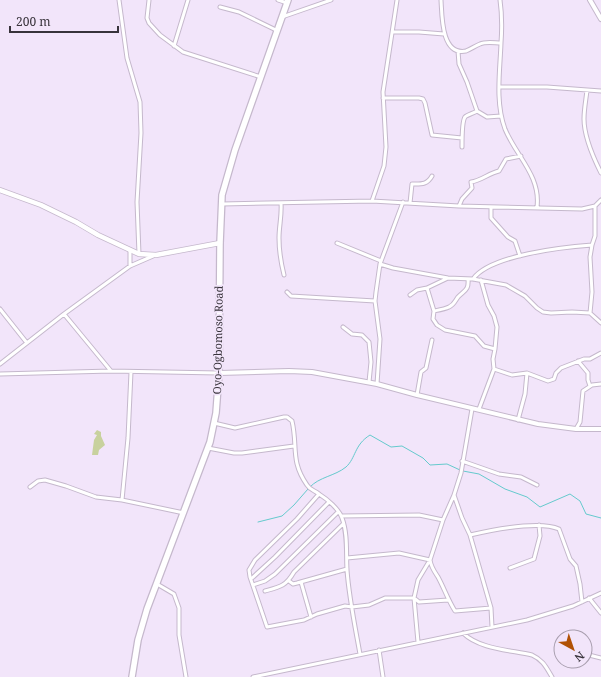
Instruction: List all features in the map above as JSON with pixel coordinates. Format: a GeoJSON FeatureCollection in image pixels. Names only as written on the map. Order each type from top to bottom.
{"type":"FeatureCollection","features":[{"type":"Feature","properties":{"kind":"highway","name":"Oyo-Ogbomoso Road"},"geometry":{"type":"LineString","coordinates":[[133,676],[138,640],[147,609],[208,448],[214,423],[219,373],[221,204],[230,165],[287,2]]}},
{"type":"Feature","properties":{"kind":"main road"},"geometry":{"type":"LineString","coordinates":[[0,190],[41,205],[139,254],[156,255],[220,243]]}},
{"type":"Feature","properties":{"kind":"street"},"geometry":{"type":"LineString","coordinates":[[119,0],[127,58],[140,102],[141,133],[137,202],[139,254]]}},
{"type":"Feature","properties":{"kind":"street"},"geometry":{"type":"LineString","coordinates":[[149,0],[147,18],[149,24],[160,36],[174,46],[191,56],[261,77]]}},
{"type":"Feature","properties":{"kind":"street"},"geometry":{"type":"LineString","coordinates":[[174,46],[188,0]]}},
{"type":"Feature","properties":{"kind":"street"},"geometry":{"type":"LineString","coordinates":[[278,0],[287,2]]}},
{"type":"Feature","properties":{"kind":"street"},"geometry":{"type":"LineString","coordinates":[[281,18],[331,0]]}},
{"type":"Feature","properties":{"kind":"street"},"geometry":{"type":"LineString","coordinates":[[372,201],[384,166],[386,147],[383,98],[397,0]]}},
{"type":"Feature","properties":{"kind":"street"},"geometry":{"type":"LineString","coordinates":[[441,0],[444,34],[452,47],[458,51],[465,51],[482,43],[501,43]]}},
{"type":"Feature","properties":{"kind":"street"},"geometry":{"type":"LineString","coordinates":[[500,0],[500,87],[502,116],[506,130],[536,185],[538,198],[537,207]]}},
{"type":"Feature","properties":{"kind":"street"},"geometry":{"type":"LineString","coordinates":[[590,0],[601,19]]}},
{"type":"Feature","properties":{"kind":"street"},"geometry":{"type":"LineString","coordinates":[[220,7],[239,12],[276,30]]}},
{"type":"Feature","properties":{"kind":"street"},"geometry":{"type":"LineString","coordinates":[[393,32],[444,34]]}},
{"type":"Feature","properties":{"kind":"street"},"geometry":{"type":"LineString","coordinates":[[458,51],[459,64],[477,111],[487,117],[502,116]]}},
{"type":"Feature","properties":{"kind":"street"},"geometry":{"type":"LineString","coordinates":[[500,87],[546,87],[601,91]]}},
{"type":"Feature","properties":{"kind":"street"},"geometry":{"type":"LineString","coordinates":[[587,90],[584,127],[593,156],[599,165],[601,173]]}},
{"type":"Feature","properties":{"kind":"street"},"geometry":{"type":"LineString","coordinates":[[383,98],[423,99],[432,135],[462,138]]}},
{"type":"Feature","properties":{"kind":"street"},"geometry":{"type":"LineString","coordinates":[[462,147],[465,118],[477,111]]}},
{"type":"Feature","properties":{"kind":"street"},"geometry":{"type":"LineString","coordinates":[[459,206],[462,199],[472,188],[471,182],[476,182],[493,172],[499,171],[506,159],[521,156]]}},
{"type":"Feature","properties":{"kind":"street"},"geometry":{"type":"LineString","coordinates":[[410,202],[412,184],[423,184],[429,182],[432,176]]}},
{"type":"Feature","properties":{"kind":"street"},"geometry":{"type":"LineString","coordinates":[[221,204],[372,201],[459,206],[582,209],[594,206],[601,200]]}},
{"type":"Feature","properties":{"kind":"street"},"geometry":{"type":"LineString","coordinates":[[377,384],[380,340],[374,301],[381,262],[403,202]]}},
{"type":"Feature","properties":{"kind":"street"},"geometry":{"type":"LineString","coordinates":[[281,203],[282,215],[279,236],[280,255],[284,276]]}},
{"type":"Feature","properties":{"kind":"street"},"geometry":{"type":"LineString","coordinates":[[590,313],[592,292],[590,257],[595,236],[594,206]]}},
{"type":"Feature","properties":{"kind":"street"},"geometry":{"type":"LineString","coordinates":[[491,207],[491,218],[508,237],[515,242],[520,256]]}},
{"type":"Feature","properties":{"kind":"street"},"geometry":{"type":"LineString","coordinates":[[337,243],[393,268],[448,278],[481,280],[506,285],[525,296],[536,308],[547,313],[590,313],[601,323]]}},
{"type":"Feature","properties":{"kind":"street"},"geometry":{"type":"LineString","coordinates":[[472,279],[478,273],[495,264],[520,256],[566,247],[592,245]]}},
{"type":"Feature","properties":{"kind":"street"},"geometry":{"type":"LineString","coordinates":[[130,250],[130,266]]}},
{"type":"Feature","properties":{"kind":"street"},"geometry":{"type":"LineString","coordinates":[[0,364],[64,314],[130,266],[156,255]]}},
{"type":"Feature","properties":{"kind":"street"},"geometry":{"type":"LineString","coordinates":[[410,295],[417,290],[427,288],[448,278]]}},
{"type":"Feature","properties":{"kind":"street"},"geometry":{"type":"LineString","coordinates":[[434,311],[448,307],[455,302],[457,298],[465,292],[468,286],[468,279]]}},
{"type":"Feature","properties":{"kind":"street"},"geometry":{"type":"LineString","coordinates":[[478,409],[494,369],[493,359],[497,327],[494,316],[488,305],[481,280]]}},
{"type":"Feature","properties":{"kind":"street"},"geometry":{"type":"LineString","coordinates":[[427,288],[434,311],[434,321],[442,329],[475,336],[484,346],[495,349]]}},
{"type":"Feature","properties":{"kind":"street"},"geometry":{"type":"LineString","coordinates":[[286,292],[291,296],[374,301]]}},
{"type":"Feature","properties":{"kind":"street"},"geometry":{"type":"LineString","coordinates":[[0,309],[27,344]]}},
{"type":"Feature","properties":{"kind":"street"},"geometry":{"type":"LineString","coordinates":[[64,314],[111,371]]}},
{"type":"Feature","properties":{"kind":"street"},"geometry":{"type":"LineString","coordinates":[[343,327],[352,334],[362,335],[369,342],[371,362],[369,382]]}},
{"type":"Feature","properties":{"kind":"street"},"geometry":{"type":"LineString","coordinates":[[417,395],[421,372],[426,368],[432,340]]}},
{"type":"Feature","properties":{"kind":"street"},"geometry":{"type":"LineString","coordinates":[[494,369],[512,375],[527,373],[548,381],[555,377],[559,370],[578,361],[590,359],[601,353]]}},
{"type":"Feature","properties":{"kind":"street"},"geometry":{"type":"LineString","coordinates":[[578,361],[588,373],[590,386]]}},
{"type":"Feature","properties":{"kind":"street"},"geometry":{"type":"LineString","coordinates":[[0,374],[111,371],[219,373],[312,372],[369,382],[472,409],[478,409],[538,424],[576,429],[601,429]]}},
{"type":"Feature","properties":{"kind":"street"},"geometry":{"type":"LineString","coordinates":[[122,500],[128,438],[131,372]]}},
{"type":"Feature","properties":{"kind":"street"},"geometry":{"type":"LineString","coordinates":[[518,420],[526,394],[527,373]]}},
{"type":"Feature","properties":{"kind":"street"},"geometry":{"type":"LineString","coordinates":[[576,429],[580,422],[583,391],[590,386],[601,384]]}},
{"type":"Feature","properties":{"kind":"street"},"geometry":{"type":"LineString","coordinates":[[418,642],[414,598],[418,580],[430,560],[461,473],[472,409]]}},
{"type":"Feature","properties":{"kind":"street"},"geometry":{"type":"LineString","coordinates":[[214,423],[235,428],[287,417],[292,421],[296,463],[300,474],[307,486],[330,502],[341,516],[352,607],[360,654]]}},
{"type":"Feature","properties":{"kind":"street"},"geometry":{"type":"LineString","coordinates":[[208,448],[234,453],[294,446]]}},
{"type":"Feature","properties":{"kind":"street"},"geometry":{"type":"LineString","coordinates":[[462,461],[499,474],[521,477],[537,485]]}},
{"type":"Feature","properties":{"kind":"street"},"geometry":{"type":"LineString","coordinates":[[30,487],[38,481],[45,480],[96,497],[122,500],[184,513]]}},
{"type":"Feature","properties":{"kind":"street"},"geometry":{"type":"LineString","coordinates":[[320,494],[255,560],[249,570],[267,627],[304,620],[345,606],[352,607],[369,605],[385,598],[414,598],[419,602],[448,600]]}},
{"type":"Feature","properties":{"kind":"street"},"geometry":{"type":"LineString","coordinates":[[454,495],[470,535],[492,608],[492,627]]}},
{"type":"Feature","properties":{"kind":"street"},"geometry":{"type":"LineString","coordinates":[[251,579],[330,502]]}},
{"type":"Feature","properties":{"kind":"street"},"geometry":{"type":"LineString","coordinates":[[253,585],[265,581],[275,574],[338,512]]}},
{"type":"Feature","properties":{"kind":"street"},"geometry":{"type":"LineString","coordinates":[[341,516],[419,516],[443,520]]}},
{"type":"Feature","properties":{"kind":"street"},"geometry":{"type":"LineString","coordinates":[[265,591],[283,585],[289,581],[294,572],[343,524]]}},
{"type":"Feature","properties":{"kind":"street"},"geometry":{"type":"LineString","coordinates":[[470,535],[539,525],[559,529],[570,558],[576,566],[582,602]]}},
{"type":"Feature","properties":{"kind":"street"},"geometry":{"type":"LineString","coordinates":[[510,568],[534,559],[540,536],[539,525]]}},
{"type":"Feature","properties":{"kind":"street"},"geometry":{"type":"LineString","coordinates":[[347,558],[399,553],[430,560]]}},
{"type":"Feature","properties":{"kind":"street"},"geometry":{"type":"LineString","coordinates":[[430,560],[431,568],[437,576],[448,600],[456,612],[468,609],[492,608]]}},
{"type":"Feature","properties":{"kind":"street"},"geometry":{"type":"LineString","coordinates":[[289,581],[293,584],[347,569]]}},
{"type":"Feature","properties":{"kind":"street"},"geometry":{"type":"LineString","coordinates":[[302,582],[311,617]]}},
{"type":"Feature","properties":{"kind":"street"},"geometry":{"type":"LineString","coordinates":[[157,584],[174,594],[178,608],[179,635],[186,677]]}},
{"type":"Feature","properties":{"kind":"street"},"geometry":{"type":"LineString","coordinates":[[253,677],[527,620],[582,602],[601,593]]}},
{"type":"Feature","properties":{"kind":"street"},"geometry":{"type":"LineString","coordinates":[[589,598],[601,613]]}},
{"type":"Feature","properties":{"kind":"street"},"geometry":{"type":"LineString","coordinates":[[463,633],[470,640],[482,645],[537,657],[544,663],[552,677]]}},
{"type":"Feature","properties":{"kind":"street"},"geometry":{"type":"LineString","coordinates":[[379,650],[382,677]]}},
{"type":"Feature","properties":{"kind":"green space"},"geometry":{"type":"Polygon","coordinates":[[[97,430],[101,432],[105,445],[99,450],[98,455],[92,455],[94,440],[97,435],[94,434],[97,430]]]}},
{"type":"Feature","properties":{"kind":"waterway"},"geometry":{"type":"LineString","coordinates":[[310,487],[318,481],[337,473],[346,467],[352,460],[358,447],[370,435],[391,447],[402,446],[423,458],[430,465],[447,464],[460,470]]}},
{"type":"Feature","properties":{"kind":"waterway"},"geometry":{"type":"LineString","coordinates":[[463,471],[479,474],[505,489],[527,497],[540,507],[570,494],[580,501],[586,514],[601,518]]}},
{"type":"Feature","properties":{"kind":"waterway"},"geometry":{"type":"LineString","coordinates":[[258,522],[282,516],[308,489]]}}]}
